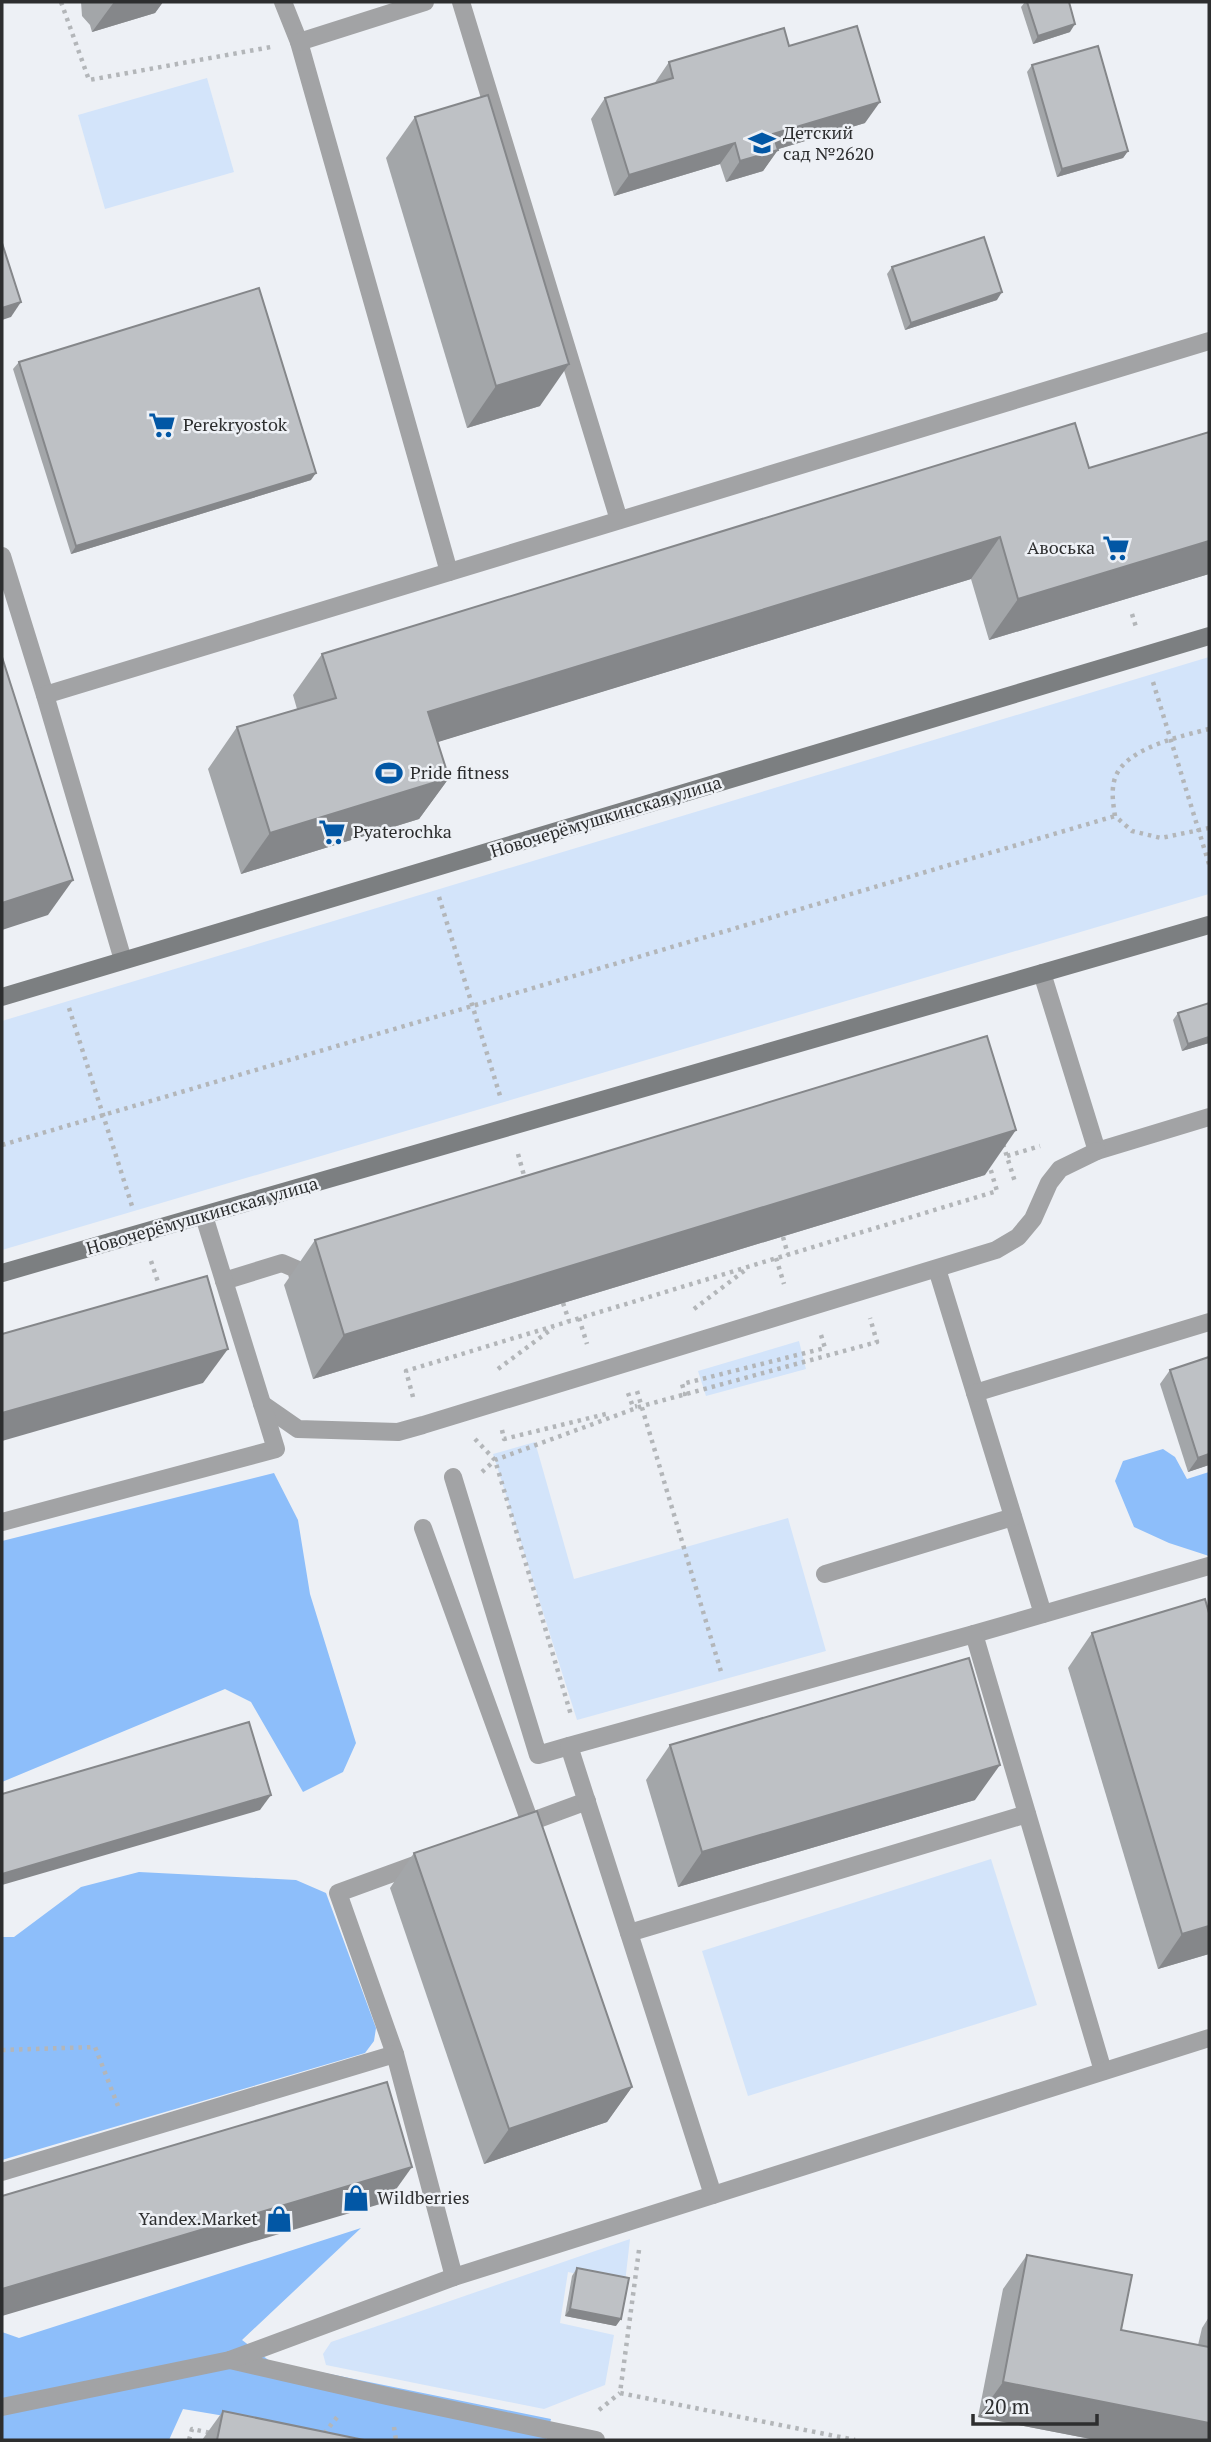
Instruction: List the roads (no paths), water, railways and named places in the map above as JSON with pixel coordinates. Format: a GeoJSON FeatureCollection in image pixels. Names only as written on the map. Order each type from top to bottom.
{"type":"FeatureCollection","features":[{"type":"Feature","properties":{"kind":"street","name":"Новочерёмушкинская улица"},"geometry":{"type":"LineString","coordinates":[[2,997],[1209,636]]}},
{"type":"Feature","properties":{"kind":"street","name":"Новочерёмушкинская улица"},"geometry":{"type":"LineString","coordinates":[[2,1273],[1209,925]]}},
{"type":"Feature","properties":{"kind":"lane"},"geometry":{"type":"LineString","coordinates":[[283,2],[299,42],[449,572]]}},
{"type":"Feature","properties":{"kind":"lane"},"geometry":{"type":"LineString","coordinates":[[299,42],[425,2]]}},
{"type":"Feature","properties":{"kind":"lane"},"geometry":{"type":"LineString","coordinates":[[461,2],[620,520]]}},
{"type":"Feature","properties":{"kind":"lane"},"geometry":{"type":"LineString","coordinates":[[45,695],[1209,341]]}},
{"type":"Feature","properties":{"kind":"lane"},"geometry":{"type":"LineString","coordinates":[[2,556],[123,960]]}},
{"type":"Feature","properties":{"kind":"lane"},"geometry":{"type":"LineString","coordinates":[[1042,973],[1097,1151]]}},
{"type":"Feature","properties":{"kind":"lane"},"geometry":{"type":"LineString","coordinates":[[262,1404],[298,1429],[397,1432],[937,1269],[996,1250],[1018,1237],[1033,1219],[1049,1183],[1060,1169],[1097,1151],[1209,1117]]}},
{"type":"Feature","properties":{"kind":"lane"},"geometry":{"type":"LineString","coordinates":[[2,1522],[276,1449],[204,1216]]}},
{"type":"Feature","properties":{"kind":"lane"},"geometry":{"type":"LineString","coordinates":[[224,1281],[282,1263],[296,1269],[299,1281]]}},
{"type":"Feature","properties":{"kind":"lane"},"geometry":{"type":"LineString","coordinates":[[937,1269],[1043,1614]]}},
{"type":"Feature","properties":{"kind":"lane"},"geometry":{"type":"LineString","coordinates":[[975,1393],[1209,1322]]}},
{"type":"Feature","properties":{"kind":"lane"},"geometry":{"type":"LineString","coordinates":[[453,1477],[538,1755],[1209,1566]]}},
{"type":"Feature","properties":{"kind":"lane"},"geometry":{"type":"LineString","coordinates":[[825,1574],[1013,1517]]}},
{"type":"Feature","properties":{"kind":"lane"},"geometry":{"type":"LineString","coordinates":[[423,1528],[530,1822]]}},
{"type":"Feature","properties":{"kind":"lane"},"geometry":{"type":"LineString","coordinates":[[974,1634],[1103,2071]]}},
{"type":"Feature","properties":{"kind":"lane"},"geometry":{"type":"LineString","coordinates":[[574,1744],[587,1801],[713,2195]]}},
{"type":"Feature","properties":{"kind":"lane"},"geometry":{"type":"LineString","coordinates":[[505,1832],[587,1801]]}},
{"type":"Feature","properties":{"kind":"lane"},"geometry":{"type":"LineString","coordinates":[[629,1933],[1027,1814]]}},
{"type":"Feature","properties":{"kind":"lane"},"geometry":{"type":"LineString","coordinates":[[440,1855],[338,1893],[395,2054],[454,2277]]}},
{"type":"Feature","properties":{"kind":"lane"},"geometry":{"type":"LineString","coordinates":[[2,2407],[230,2360],[454,2277],[1209,2038]]}},
{"type":"Feature","properties":{"kind":"lane"},"geometry":{"type":"LineString","coordinates":[[2,2172],[395,2054]]}},
{"type":"Feature","properties":{"kind":"lane"},"geometry":{"type":"LineString","coordinates":[[230,2360],[568,2437],[596,2440]]}},
{"type":"Feature","properties":{"kind":"place","name":"Детский сад №2620"},"geometry":{"type":"Point","coordinates":[762,143]}},
{"type":"Feature","properties":{"kind":"place","name":"Perekryostok"},"geometry":{"type":"Point","coordinates":[162,425]}},
{"type":"Feature","properties":{"kind":"place","name":"Авоська"},"geometry":{"type":"Point","coordinates":[1116,548]}},
{"type":"Feature","properties":{"kind":"place","name":"Pride fitness"},"geometry":{"type":"Point","coordinates":[389,773]}},
{"type":"Feature","properties":{"kind":"place","name":"Pyaterochka"},"geometry":{"type":"Point","coordinates":[332,832]}},
{"type":"Feature","properties":{"kind":"place","name":"Wildberries"},"geometry":{"type":"Point","coordinates":[356,2198]}},
{"type":"Feature","properties":{"kind":"place","name":"Yandex.Market"},"geometry":{"type":"Point","coordinates":[279,2219]}}]}
